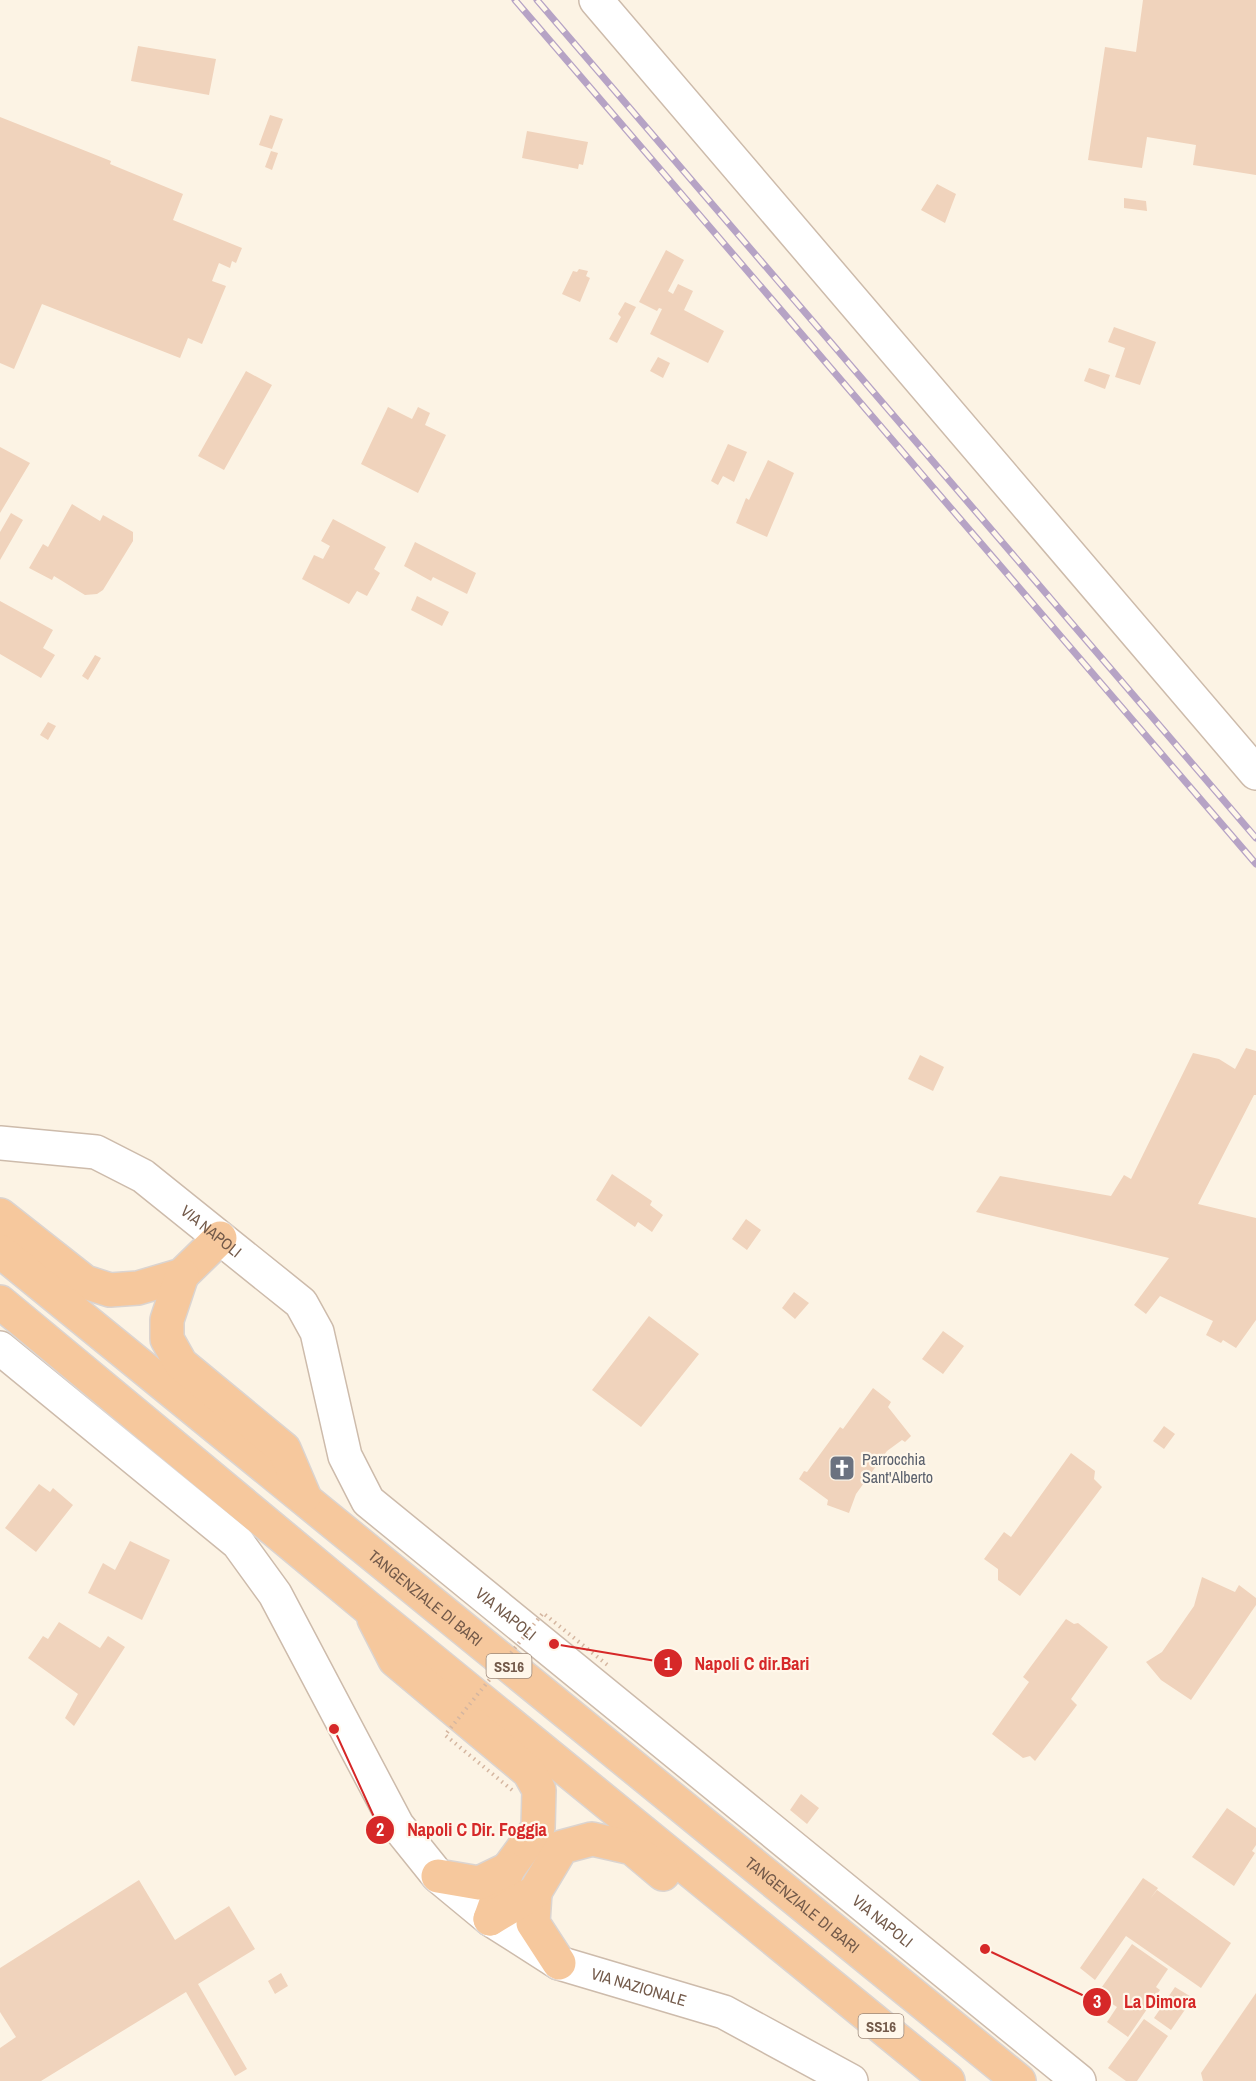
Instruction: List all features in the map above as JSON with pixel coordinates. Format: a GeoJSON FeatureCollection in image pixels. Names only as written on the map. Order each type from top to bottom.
{"type":"FeatureCollection","features":[{"type":"Feature","properties":{"kind":"highway"},"geometry":{"type":"LineString","coordinates":[[0,1215],[85,1282],[110,1290],[138,1288],[182,1275]]}},
{"type":"Feature","properties":{"kind":"highway"},"geometry":{"type":"LineString","coordinates":[[220,1238],[182,1275],[167,1320],[167,1339],[181,1364],[284,1449],[306,1500]]}},
{"type":"Feature","properties":{"kind":"highway","name":"TANGENZIALE DI BARI"},"geometry":{"type":"LineString","coordinates":[[0,1251],[1019,2081]]}},
{"type":"Feature","properties":{"kind":"highway","name":"SS16"},"geometry":{"type":"LineString","coordinates":[[0,1302],[367,1607],[948,2081]]}},
{"type":"Feature","properties":{"kind":"highway"},"geometry":{"type":"LineString","coordinates":[[367,1607],[395,1660],[529,1772],[540,1790],[538,1828],[508,1869],[490,1919]]}},
{"type":"Feature","properties":{"kind":"highway"},"geometry":{"type":"LineString","coordinates":[[559,1963],[533,1923],[535,1892],[562,1847],[592,1839],[632,1848],[737,1934],[814,1970]]}},
{"type":"Feature","properties":{"kind":"highway"},"geometry":{"type":"LineString","coordinates":[[438,1876],[479,1883],[508,1869]]}},
{"type":"Feature","properties":{"kind":"highway"},"geometry":{"type":"LineString","coordinates":[[490,1919],[535,1892]]}},
{"type":"Feature","properties":{"kind":"street"},"geometry":{"type":"LineString","coordinates":[[596,0],[1256,773]]}},
{"type":"Feature","properties":{"kind":"street","name":"VIA NAPOLI"},"geometry":{"type":"LineString","coordinates":[[0,1143],[96,1152],[144,1176],[301,1303],[317,1332],[345,1455],[368,1502],[1079,2081]]}},
{"type":"Feature","properties":{"kind":"street"},"geometry":{"type":"LineString","coordinates":[[0,1348],[238,1543],[275,1594],[397,1825],[438,1876]]}},
{"type":"Feature","properties":{"kind":"street","name":"VIA NAZIONALE"},"geometry":{"type":"LineString","coordinates":[[438,1876],[490,1919],[559,1963],[723,2012],[851,2081]]}},
{"type":"Feature","properties":{"kind":"path"},"geometry":{"type":"LineString","coordinates":[[512,1790],[445,1735],[452,1726],[543,1613],[610,1667]]}},
{"type":"Feature","properties":{"kind":"building"},"geometry":{"type":"Polygon","coordinates":[[[1143,0],[1256,0],[1256,175],[1193,165],[1196,145],[1147,137],[1142,168],[1088,160],[1105,47],[1136,52],[1143,0]]]}},
{"type":"Feature","properties":{"kind":"building"},"geometry":{"type":"Polygon","coordinates":[[[138,46],[216,59],[209,95],[131,81],[138,46]]]}},
{"type":"Feature","properties":{"kind":"building"},"geometry":{"type":"Polygon","coordinates":[[[270,115],[283,119],[272,149],[259,145],[270,115]]]}},
{"type":"Feature","properties":{"kind":"building"},"geometry":{"type":"Polygon","coordinates":[[[0,117],[111,161],[110,164],[183,194],[173,220],[242,248],[236,263],[232,261],[230,268],[219,263],[212,281],[226,286],[202,344],[188,338],[180,358],[42,304],[14,369],[0,363],[0,117]]]}},
{"type":"Feature","properties":{"kind":"building"},"geometry":{"type":"Polygon","coordinates":[[[527,131],[588,142],[583,165],[579,164],[578,169],[522,158],[527,131]]]}},
{"type":"Feature","properties":{"kind":"building"},"geometry":{"type":"Polygon","coordinates":[[[271,151],[278,153],[272,170],[265,167],[271,151]]]}},
{"type":"Feature","properties":{"kind":"building"},"geometry":{"type":"Polygon","coordinates":[[[937,184],[956,194],[945,223],[921,210],[937,184]]]}},
{"type":"Feature","properties":{"kind":"building"},"geometry":{"type":"Polygon","coordinates":[[[1124,198],[1146,201],[1147,211],[1124,208],[1124,198]]]}},
{"type":"Feature","properties":{"kind":"building"},"geometry":{"type":"Polygon","coordinates":[[[666,250],[684,260],[668,291],[673,294],[678,284],[693,291],[684,310],[724,331],[708,363],[650,334],[662,309],[659,308],[657,311],[639,302],[666,250]]]}},
{"type":"Feature","properties":{"kind":"building"},"geometry":{"type":"Polygon","coordinates":[[[579,269],[588,271],[586,276],[590,278],[580,302],[562,294],[573,271],[577,272],[579,269]]]}},
{"type":"Feature","properties":{"kind":"building"},"geometry":{"type":"Polygon","coordinates":[[[625,302],[636,307],[617,343],[609,339],[621,317],[618,314],[625,302]]]}},
{"type":"Feature","properties":{"kind":"building"},"geometry":{"type":"Polygon","coordinates":[[[1114,327],[1156,342],[1140,385],[1115,377],[1125,348],[1108,342],[1114,327]]]}},
{"type":"Feature","properties":{"kind":"building"},"geometry":{"type":"Polygon","coordinates":[[[658,357],[670,363],[663,378],[650,371],[658,357]]]}},
{"type":"Feature","properties":{"kind":"building"},"geometry":{"type":"Polygon","coordinates":[[[1089,368],[1110,375],[1105,389],[1084,381],[1089,368]]]}},
{"type":"Feature","properties":{"kind":"building"},"geometry":{"type":"Polygon","coordinates":[[[246,371],[272,385],[224,470],[198,456],[246,371]]]}},
{"type":"Feature","properties":{"kind":"building"},"geometry":{"type":"Polygon","coordinates":[[[388,407],[412,419],[418,407],[430,413],[425,425],[446,435],[418,493],[361,464],[388,407]]]}},
{"type":"Feature","properties":{"kind":"building"},"geometry":{"type":"Polygon","coordinates":[[[728,444],[747,452],[734,482],[723,476],[718,485],[711,481],[728,444]]]}},
{"type":"Feature","properties":{"kind":"building"},"geometry":{"type":"Polygon","coordinates":[[[0,447],[30,463],[0,513],[0,447]]]}},
{"type":"Feature","properties":{"kind":"building"},"geometry":{"type":"Polygon","coordinates":[[[768,460],[794,473],[767,537],[736,523],[746,498],[749,500],[768,460]]]}},
{"type":"Feature","properties":{"kind":"building"},"geometry":{"type":"Polygon","coordinates":[[[72,504],[100,521],[103,515],[133,532],[133,541],[103,590],[97,594],[85,595],[54,576],[52,580],[29,568],[43,544],[48,547],[72,504]]]}},
{"type":"Feature","properties":{"kind":"building"},"geometry":{"type":"Polygon","coordinates":[[[11,513],[23,520],[0,560],[0,532],[11,513]]]}},
{"type":"Feature","properties":{"kind":"building"},"geometry":{"type":"Polygon","coordinates":[[[333,519],[386,547],[374,569],[380,573],[367,596],[357,591],[349,604],[302,579],[314,555],[323,559],[330,546],[321,541],[333,519]]]}},
{"type":"Feature","properties":{"kind":"building"},"geometry":{"type":"Polygon","coordinates":[[[415,542],[476,573],[467,594],[433,577],[431,581],[404,566],[415,542]]]}},
{"type":"Feature","properties":{"kind":"building"},"geometry":{"type":"Polygon","coordinates":[[[417,596],[449,612],[442,626],[411,610],[417,596]]]}},
{"type":"Feature","properties":{"kind":"building"},"geometry":{"type":"Polygon","coordinates":[[[0,601],[53,630],[43,648],[55,655],[41,678],[0,654],[0,601]]]}},
{"type":"Feature","properties":{"kind":"building"},"geometry":{"type":"Polygon","coordinates":[[[95,655],[101,658],[88,680],[82,676],[95,655]]]}},
{"type":"Feature","properties":{"kind":"building"},"geometry":{"type":"Polygon","coordinates":[[[48,722],[56,726],[48,740],[40,735],[48,722]]]}},
{"type":"Feature","properties":{"kind":"building"},"geometry":{"type":"Polygon","coordinates":[[[1246,1048],[1256,1051],[1256,1095],[1198,1204],[1256,1218],[1256,1320],[1236,1348],[1223,1340],[1221,1343],[1206,1335],[1213,1321],[1160,1296],[1146,1314],[1134,1305],[1169,1258],[976,1212],[1000,1176],[1111,1196],[1124,1175],[1131,1179],[1193,1053],[1219,1059],[1235,1069],[1246,1048]]]}},
{"type":"Feature","properties":{"kind":"building"},"geometry":{"type":"Polygon","coordinates":[[[920,1055],[944,1067],[933,1091],[908,1079],[920,1055]]]}},
{"type":"Feature","properties":{"kind":"building"},"geometry":{"type":"Polygon","coordinates":[[[612,1174],[652,1201],[650,1205],[663,1215],[652,1232],[638,1222],[635,1227],[596,1200],[612,1174]]]}},
{"type":"Feature","properties":{"kind":"building"},"geometry":{"type":"Polygon","coordinates":[[[746,1219],[761,1230],[747,1250],[732,1239],[746,1219]]]}},
{"type":"Feature","properties":{"kind":"building"},"geometry":{"type":"Polygon","coordinates":[[[794,1292],[809,1303],[795,1319],[782,1308],[794,1292]]]}},
{"type":"Feature","properties":{"kind":"building"},"geometry":{"type":"Polygon","coordinates":[[[649,1316],[699,1354],[641,1427],[592,1390],[649,1316]]]}},
{"type":"Feature","properties":{"kind":"building"},"geometry":{"type":"Polygon","coordinates":[[[943,1331],[964,1346],[943,1374],[922,1359],[943,1331]]]}},
{"type":"Feature","properties":{"kind":"building"},"geometry":{"type":"Polygon","coordinates":[[[873,1388],[891,1402],[888,1407],[911,1436],[905,1442],[902,1440],[887,1451],[856,1494],[849,1513],[827,1505],[828,1500],[799,1479],[804,1471],[807,1472],[840,1427],[843,1429],[873,1388]]]}},
{"type":"Feature","properties":{"kind":"building"},"geometry":{"type":"Polygon","coordinates":[[[1164,1426],[1175,1434],[1164,1449],[1153,1441],[1164,1426]]]}},
{"type":"Feature","properties":{"kind":"building"},"geometry":{"type":"Polygon","coordinates":[[[1071,1453],[1095,1471],[1094,1479],[1102,1487],[1020,1596],[998,1580],[998,1569],[984,1559],[1004,1532],[1011,1537],[1071,1453]]]}},
{"type":"Feature","properties":{"kind":"building"},"geometry":{"type":"Polygon","coordinates":[[[39,1484],[50,1492],[53,1488],[73,1505],[36,1552],[5,1528],[39,1484]]]}},
{"type":"Feature","properties":{"kind":"building"},"geometry":{"type":"Polygon","coordinates":[[[130,1541],[170,1560],[142,1620],[88,1593],[103,1563],[115,1570],[130,1541]]]}},
{"type":"Feature","properties":{"kind":"building"},"geometry":{"type":"Polygon","coordinates":[[[1202,1577],[1235,1592],[1239,1585],[1256,1598],[1256,1605],[1191,1700],[1161,1680],[1146,1662],[1162,1652],[1194,1606],[1202,1577]]]}},
{"type":"Feature","properties":{"kind":"building"},"geometry":{"type":"Polygon","coordinates":[[[1066,1619],[1074,1624],[1078,1623],[1108,1647],[1071,1699],[1077,1705],[1035,1761],[1030,1756],[1023,1758],[992,1734],[1029,1682],[1023,1677],[1066,1619]]]}},
{"type":"Feature","properties":{"kind":"building"},"geometry":{"type":"Polygon","coordinates":[[[59,1622],[100,1648],[108,1636],[125,1647],[74,1726],[65,1718],[78,1694],[28,1658],[43,1636],[48,1639],[59,1622]]]}},
{"type":"Feature","properties":{"kind":"building"},"geometry":{"type":"Polygon","coordinates":[[[801,1794],[819,1808],[807,1824],[790,1810],[801,1794]]]}},
{"type":"Feature","properties":{"kind":"building"},"geometry":{"type":"Polygon","coordinates":[[[1227,1808],[1256,1828],[1256,1845],[1252,1851],[1255,1853],[1234,1886],[1192,1857],[1227,1808]]]}},
{"type":"Feature","properties":{"kind":"building"},"geometry":{"type":"Polygon","coordinates":[[[1143,1878],[1158,1888],[1150,1899],[1157,1890],[1231,1943],[1201,1988],[1126,1936],[1095,1980],[1080,1968],[1143,1878]]]}},
{"type":"Feature","properties":{"kind":"building"},"geometry":{"type":"Polygon","coordinates":[[[139,1880],[175,1940],[229,1906],[255,1949],[198,1984],[247,2069],[235,2076],[186,1992],[41,2081],[0,2081],[0,2048],[16,2037],[0,2012],[0,1968],[139,1880]]]}},
{"type":"Feature","properties":{"kind":"building"},"geometry":{"type":"Polygon","coordinates":[[[1132,1944],[1168,1969],[1156,1987],[1160,1990],[1128,2037],[1107,2022],[1117,2007],[1097,1994],[1132,1944]]]}},
{"type":"Feature","properties":{"kind":"building"},"geometry":{"type":"Polygon","coordinates":[[[281,1973],[288,1986],[275,1994],[268,1981],[281,1973]]]}},
{"type":"Feature","properties":{"kind":"building"},"geometry":{"type":"Polygon","coordinates":[[[1175,1987],[1193,1998],[1171,2030],[1154,2018],[1175,1987]]]}},
{"type":"Feature","properties":{"kind":"building"},"geometry":{"type":"Polygon","coordinates":[[[1256,1993],[1256,2081],[1203,2081],[1201,2073],[1256,1993]]]}},
{"type":"Feature","properties":{"kind":"building"},"geometry":{"type":"Polygon","coordinates":[[[1144,2019],[1168,2036],[1137,2081],[1126,2081],[1108,2068],[1144,2019]]]}},
{"type":"Feature","properties":{"kind":"railway"},"geometry":{"type":"LineString","coordinates":[[515,0],[1256,864]]}},
{"type":"Feature","properties":{"kind":"railway"},"geometry":{"type":"LineString","coordinates":[[537,0],[1256,838]]}},
{"type":"Feature","properties":{"kind":"place","name":"Parrocchia Sant'Alberto"},"geometry":{"type":"Point","coordinates":[842,1468]}},
{"type":"Feature","properties":{"kind":"place","name":"Napoli C dir.Bari"},"geometry":{"type":"Point","coordinates":[554,1644]}},
{"type":"Feature","properties":{"kind":"place","name":"Napoli C Dir. Foggia"},"geometry":{"type":"Point","coordinates":[334,1729]}},
{"type":"Feature","properties":{"kind":"place","name":"La Dimora"},"geometry":{"type":"Point","coordinates":[985,1949]}}]}
